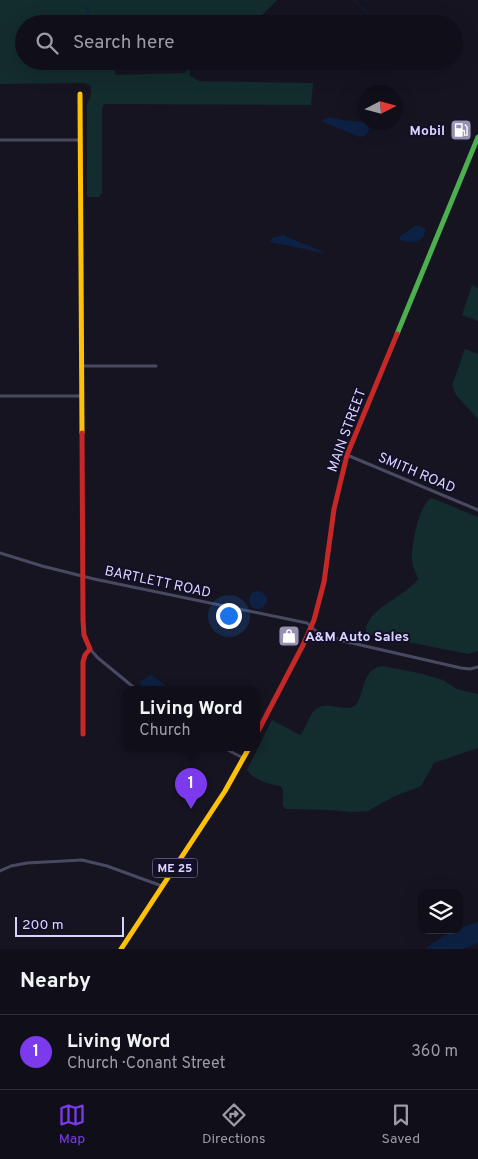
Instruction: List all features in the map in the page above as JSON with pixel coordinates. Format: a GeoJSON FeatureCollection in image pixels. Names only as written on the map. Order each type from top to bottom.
{"type":"FeatureCollection","features":[{"type":"Feature","properties":{"kind":"main road"},"geometry":{"type":"LineString","coordinates":[[80,94],[82,576],[83,627],[90,649],[85,655],[83,662],[83,734]]}},
{"type":"Feature","properties":{"kind":"main road","name":"MAIN STREET"},"geometry":{"type":"LineString","coordinates":[[260,727],[312,626],[324,582],[334,510],[347,455],[478,137]]}},
{"type":"Feature","properties":{"kind":"main road"},"geometry":{"type":"LineString","coordinates":[[244,758],[248,751]]}},
{"type":"Feature","properties":{"kind":"main road","name":"ME 25"},"geometry":{"type":"LineString","coordinates":[[121,949],[244,758]]}},
{"type":"Feature","properties":{"kind":"street"},"geometry":{"type":"LineString","coordinates":[[0,140],[80,140]]}},
{"type":"Feature","properties":{"kind":"street"},"geometry":{"type":"LineString","coordinates":[[82,366],[156,366]]}},
{"type":"Feature","properties":{"kind":"street"},"geometry":{"type":"LineString","coordinates":[[0,396],[81,396]]}},
{"type":"Feature","properties":{"kind":"street","name":"SMITH ROAD"},"geometry":{"type":"LineString","coordinates":[[347,455],[478,510]]}},
{"type":"Feature","properties":{"kind":"street","name":"BARTLETT ROAD"},"geometry":{"type":"LineString","coordinates":[[0,552],[82,576],[226,607],[288,618],[307,623],[316,631],[362,647],[460,668],[470,669],[478,667]]}},
{"type":"Feature","properties":{"kind":"street"},"geometry":{"type":"LineString","coordinates":[[90,649],[132,686]]}},
{"type":"Feature","properties":{"kind":"street"},"geometry":{"type":"LineString","coordinates":[[230,751],[244,758]]}},
{"type":"Feature","properties":{"kind":"street"},"geometry":{"type":"LineString","coordinates":[[0,871],[11,866],[27,863],[82,860],[106,866],[163,886]]}},
{"type":"Feature","properties":{"kind":"green space"},"geometry":{"type":"Polygon","coordinates":[[[0,0],[277,0],[262,15],[15,15],[15,70],[115,70],[115,75],[186,73],[186,70],[189,70],[190,76],[199,81],[313,83],[311,105],[104,104],[102,109],[102,193],[99,197],[87,197],[87,104],[91,93],[90,85],[85,83],[0,84],[0,0]]]}},
{"type":"Feature","properties":{"kind":"green space"},"geometry":{"type":"Polygon","coordinates":[[[472,285],[478,288],[478,321],[462,315],[472,285]]]}},
{"type":"Feature","properties":{"kind":"green space"},"geometry":{"type":"Polygon","coordinates":[[[465,349],[478,354],[478,419],[456,395],[452,385],[465,349]]]}},
{"type":"Feature","properties":{"kind":"green space"},"geometry":{"type":"Polygon","coordinates":[[[432,498],[478,517],[478,651],[468,654],[367,634],[366,632],[367,624],[372,617],[412,586],[418,579],[412,563],[414,536],[423,508],[427,501],[432,498]]]}},
{"type":"Feature","properties":{"kind":"green space"},"geometry":{"type":"Polygon","coordinates":[[[383,666],[423,674],[443,680],[457,689],[478,694],[478,748],[434,763],[421,786],[395,796],[368,811],[286,809],[283,806],[283,790],[281,786],[258,779],[247,770],[256,751],[260,751],[260,744],[272,720],[300,735],[312,713],[317,708],[327,706],[347,708],[356,705],[365,681],[371,671],[383,666]]]}},
{"type":"Feature","properties":{"kind":"water"},"geometry":{"type":"Polygon","coordinates":[[[330,117],[358,121],[358,130],[368,130],[365,135],[360,137],[323,122],[323,120],[330,117]]]}},
{"type":"Feature","properties":{"kind":"water"},"geometry":{"type":"Polygon","coordinates":[[[415,226],[425,229],[425,234],[420,240],[409,242],[400,240],[400,236],[415,226]]]}},
{"type":"Feature","properties":{"kind":"water"},"geometry":{"type":"Polygon","coordinates":[[[283,235],[323,253],[270,242],[272,238],[283,235]]]}},
{"type":"Feature","properties":{"kind":"water"},"geometry":{"type":"Polygon","coordinates":[[[258,591],[264,594],[267,600],[264,606],[258,609],[252,606],[249,600],[252,594],[258,591]]]}},
{"type":"Feature","properties":{"kind":"water"},"geometry":{"type":"Polygon","coordinates":[[[151,675],[166,686],[142,686],[139,683],[151,675]]]}},
{"type":"Feature","properties":{"kind":"water"},"geometry":{"type":"Polygon","coordinates":[[[478,922],[478,943],[463,949],[425,949],[448,934],[463,934],[463,927],[478,922]]]}},
{"type":"Feature","properties":{"kind":"waterway"},"geometry":{"type":"LineString","coordinates":[[354,0],[369,15]]}},
{"type":"Feature","properties":{"kind":"waterway"},"geometry":{"type":"LineString","coordinates":[[87,8],[90,15]]}},
{"type":"Feature","properties":{"kind":"traffic: fast"},"geometry":{"type":"LineString","coordinates":[[397,334],[478,137]]}},
{"type":"Feature","properties":{"kind":"traffic: slow"},"geometry":{"type":"LineString","coordinates":[[80,94],[82,433]]}},
{"type":"Feature","properties":{"kind":"traffic: slow"},"geometry":{"type":"LineString","coordinates":[[121,949],[225,791],[247,751]]}},
{"type":"Feature","properties":{"kind":"traffic: jam"},"geometry":{"type":"LineString","coordinates":[[260,727],[314,620],[324,582],[334,509],[347,455],[397,334]]}},
{"type":"Feature","properties":{"kind":"traffic: jam"},"geometry":{"type":"LineString","coordinates":[[82,433],[83,620],[84,635],[90,649],[85,655],[83,662],[83,734]]}},
{"type":"Feature","properties":{"kind":"place","name":"Mobil"},"geometry":{"type":"Point","coordinates":[461,130]}},
{"type":"Feature","properties":{"kind":"place","name":"A&M Auto Sales"},"geometry":{"type":"Point","coordinates":[289,636]}},
{"type":"Feature","properties":{"kind":"place","name":"Living Word"},"geometry":{"type":"Point","coordinates":[191,809]}}]}
